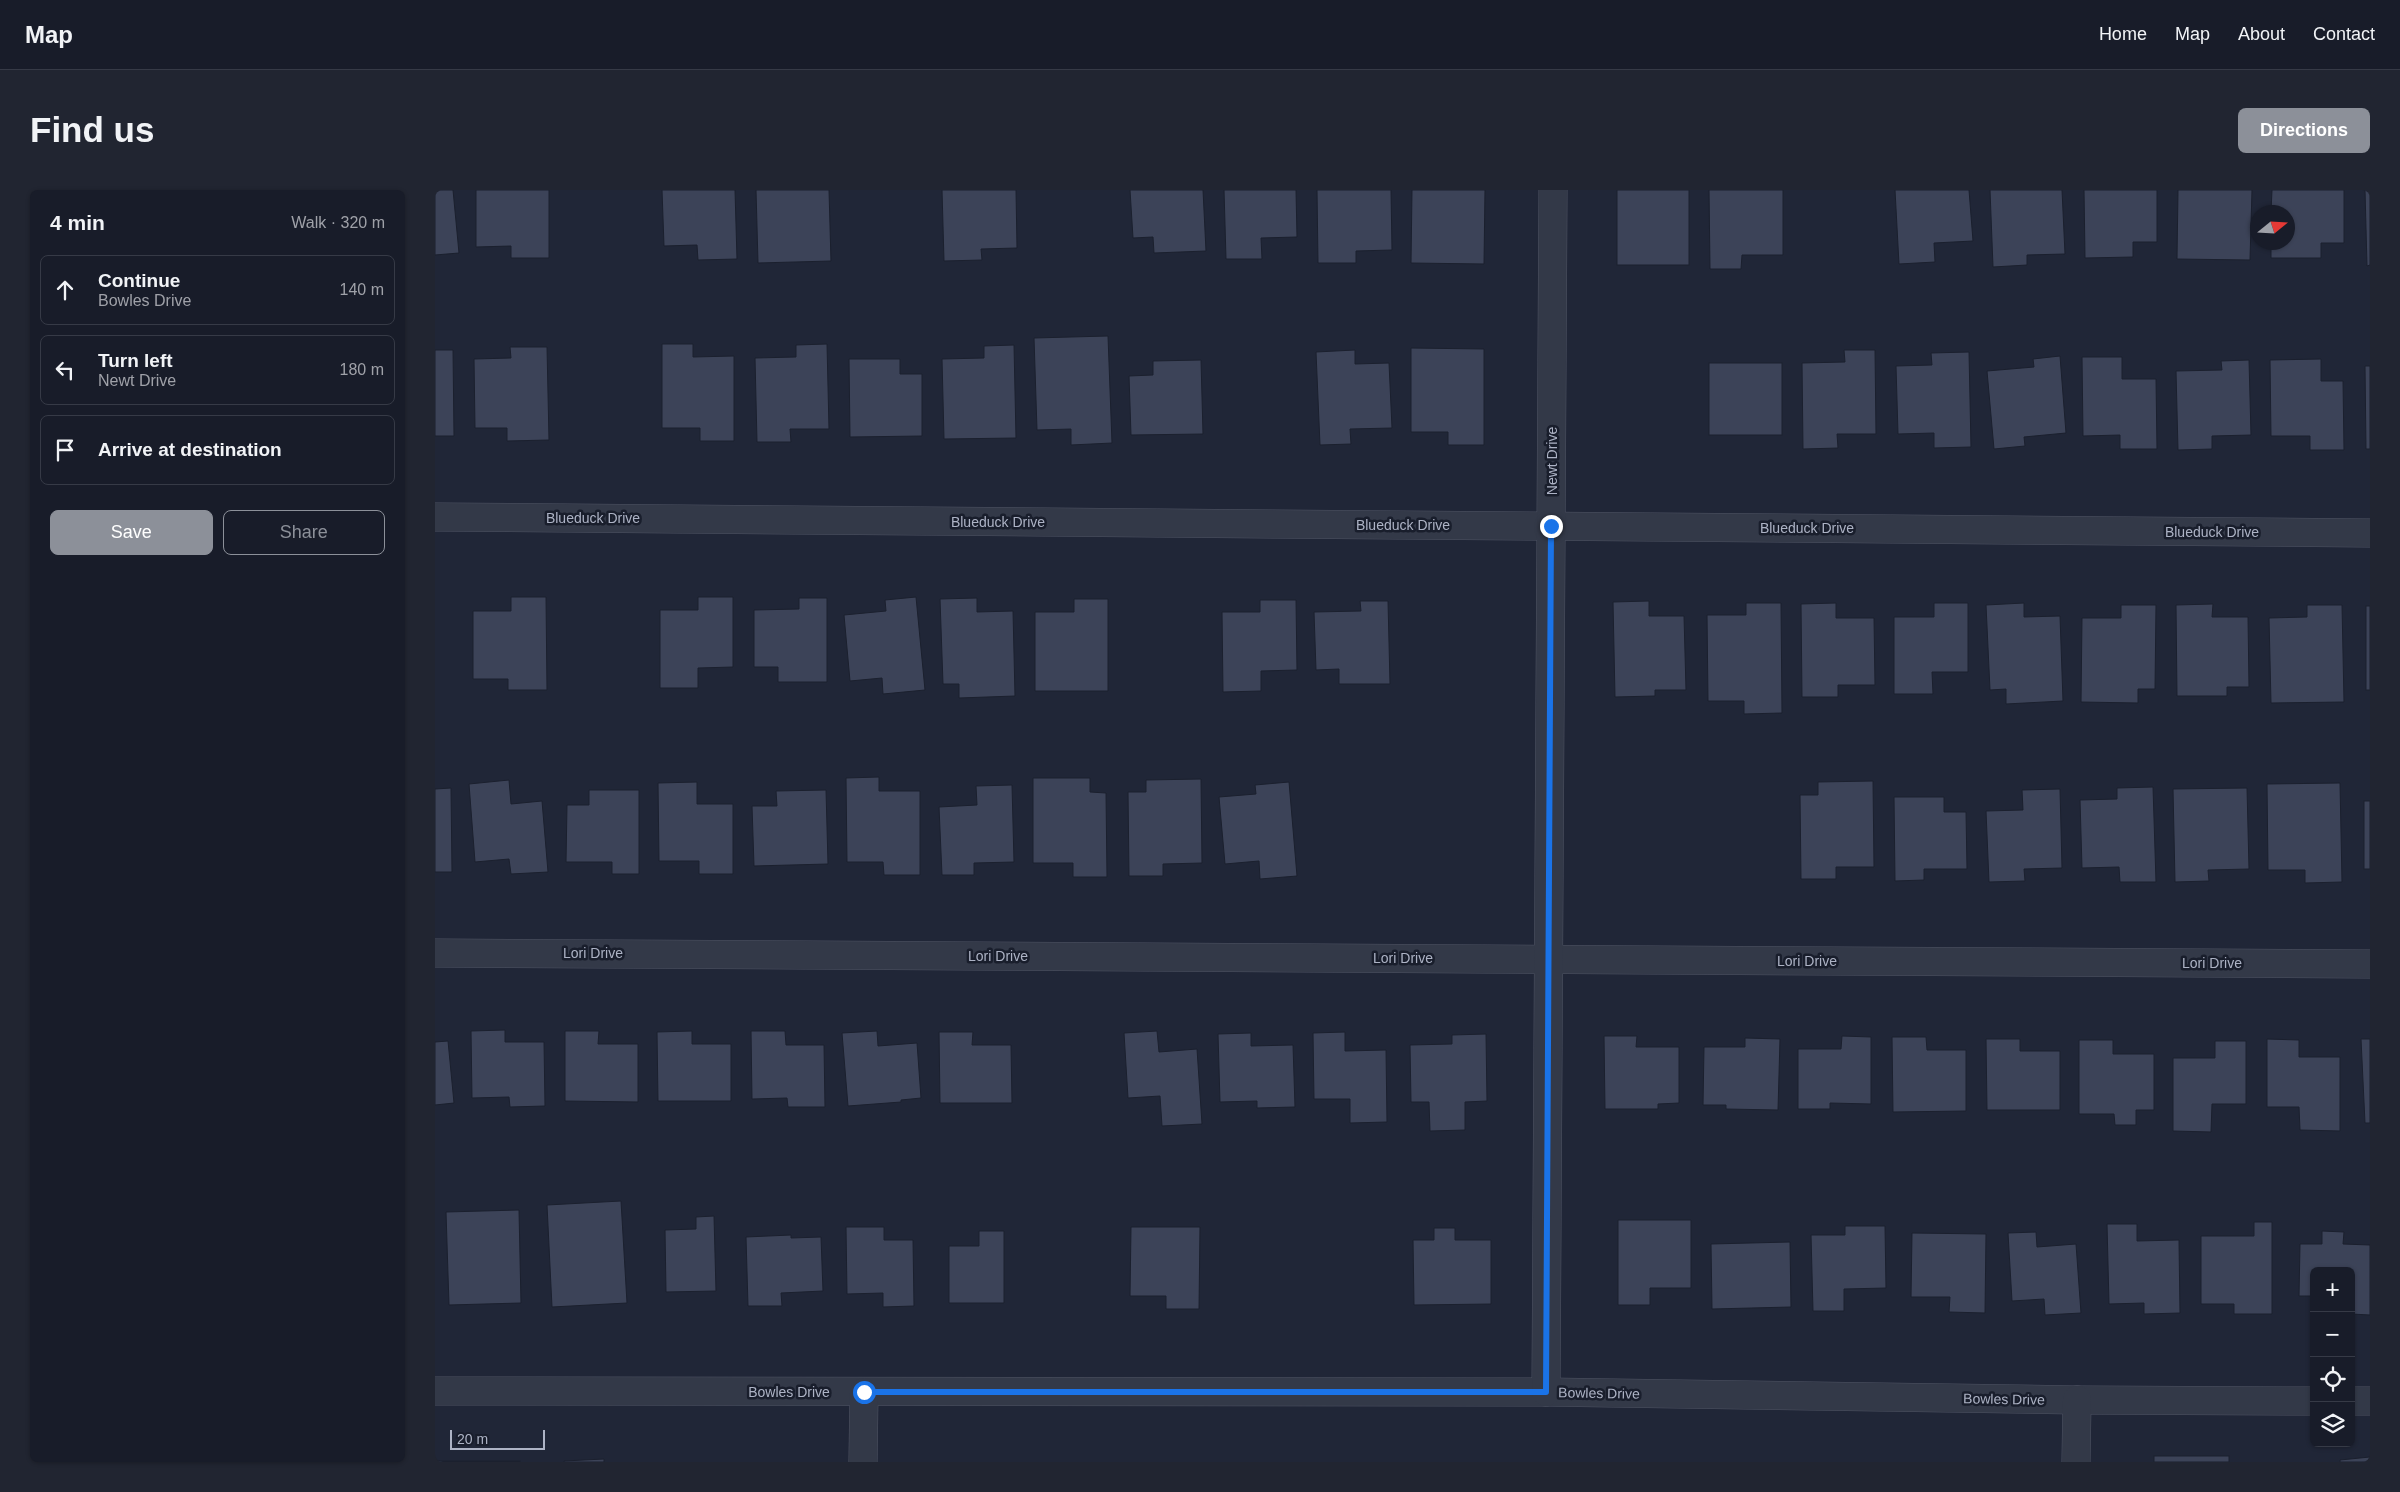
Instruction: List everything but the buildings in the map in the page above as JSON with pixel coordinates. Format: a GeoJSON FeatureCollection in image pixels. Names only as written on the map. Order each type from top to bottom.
{"type":"FeatureCollection","features":[{"type":"Feature","properties":{"kind":"street","name":"Newt Drive"},"geometry":{"type":"LineString","coordinates":[[1546,1392],[1553,190]]}},
{"type":"Feature","properties":{"kind":"street","name":"Blueduck Drive"},"geometry":{"type":"LineString","coordinates":[[435,517],[2370,533]]}},
{"type":"Feature","properties":{"kind":"street","name":"Lori Drive"},"geometry":{"type":"LineString","coordinates":[[435,952],[2370,964]]}},
{"type":"Feature","properties":{"kind":"street","name":"Bowles Drive"},"geometry":{"type":"LineString","coordinates":[[435,1392],[1546,1392],[2077,1400],[2310,1401]]}},
{"type":"Feature","properties":{"kind":"street"},"geometry":{"type":"LineString","coordinates":[[863,1462],[864,1392]]}},
{"type":"Feature","properties":{"kind":"street"},"geometry":{"type":"LineString","coordinates":[[2076,1462],[2077,1400]]}},
{"type":"Feature","properties":{"kind":"street"},"geometry":{"type":"LineString","coordinates":[[2355,1401],[2370,1401]]}},
{"type":"Feature","properties":{"kind":"route"},"geometry":{"type":"LineString","coordinates":[[864,1392],[1546,1392],[1551,526]]}}]}
